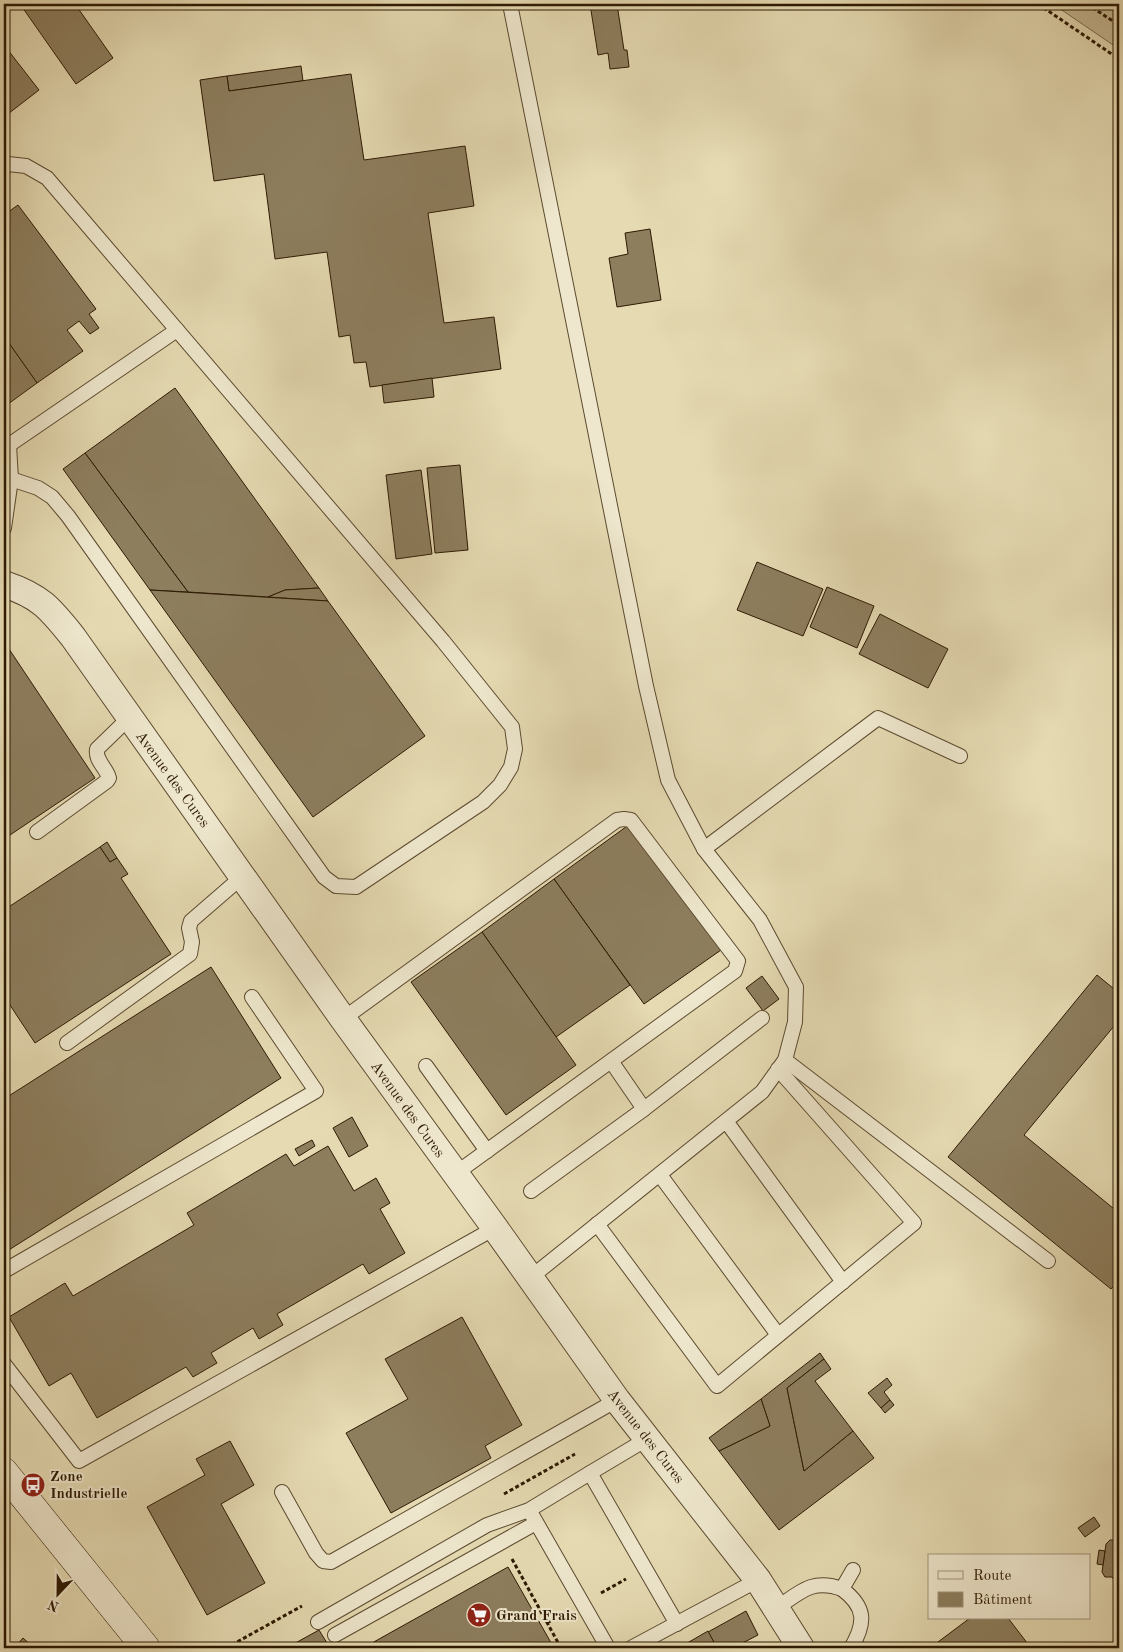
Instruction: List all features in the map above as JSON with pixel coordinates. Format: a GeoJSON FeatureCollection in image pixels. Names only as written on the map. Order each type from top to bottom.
{"type":"FeatureCollection","features":[{"type":"Feature","properties":{"kind":"main road"},"geometry":{"type":"LineString","coordinates":[[4,1472],[146,1648]]}},
{"type":"Feature","properties":{"kind":"street","name":"Avenue des Cures"},"geometry":{"type":"LineString","coordinates":[[4,584],[40,600],[73,637],[343,1019],[617,1400],[758,1580],[801,1648]]}},
{"type":"Feature","properties":{"kind":"lane"},"geometry":{"type":"LineString","coordinates":[[510,4],[646,686],[668,780],[704,850],[760,920],[796,987],[795,1022],[782,1065],[762,1092],[530,1278]]}},
{"type":"Feature","properties":{"kind":"lane"},"geometry":{"type":"LineString","coordinates":[[4,168],[8,164],[26,166],[47,178],[443,641],[512,727],[515,749],[512,767],[500,785],[483,802],[356,887],[336,886],[324,877],[68,516],[52,497],[38,488],[11,479]]}},
{"type":"Feature","properties":{"kind":"lane"},"geometry":{"type":"LineString","coordinates":[[4,528],[11,479],[7,446],[177,330]]}},
{"type":"Feature","properties":{"kind":"lane"},"geometry":{"type":"LineString","coordinates":[[37,832],[109,778],[97,758],[97,748],[129,718]]}},
{"type":"Feature","properties":{"kind":"lane"},"geometry":{"type":"LineString","coordinates":[[704,850],[878,718],[960,756]]}},
{"type":"Feature","properties":{"kind":"lane"},"geometry":{"type":"LineString","coordinates":[[343,1019],[616,820],[631,820],[738,960],[735,971],[455,1174]]}},
{"type":"Feature","properties":{"kind":"lane"},"geometry":{"type":"LineString","coordinates":[[68,1043],[190,954],[192,942],[189,928],[191,921],[242,876]]}},
{"type":"Feature","properties":{"kind":"lane"},"geometry":{"type":"LineString","coordinates":[[4,1272],[316,1091],[252,997]]}},
{"type":"Feature","properties":{"kind":"lane"},"geometry":{"type":"LineString","coordinates":[[531,1192],[644,1109],[762,1018]]}},
{"type":"Feature","properties":{"kind":"lane"},"geometry":{"type":"LineString","coordinates":[[612,1061],[644,1109]]}},
{"type":"Feature","properties":{"kind":"lane"},"geometry":{"type":"LineString","coordinates":[[782,1065],[1048,1261]]}},
{"type":"Feature","properties":{"kind":"lane"},"geometry":{"type":"LineString","coordinates":[[597,1224],[716,1386],[914,1224],[782,1065]]}},
{"type":"Feature","properties":{"kind":"lane"},"geometry":{"type":"LineString","coordinates":[[426,1066],[487,1151]]}},
{"type":"Feature","properties":{"kind":"lane"},"geometry":{"type":"LineString","coordinates":[[726,1121],[843,1282]]}},
{"type":"Feature","properties":{"kind":"lane"},"geometry":{"type":"LineString","coordinates":[[660,1175],[778,1336]]}},
{"type":"Feature","properties":{"kind":"lane"},"geometry":{"type":"LineString","coordinates":[[4,1364],[79,1461],[495,1228]]}},
{"type":"Feature","properties":{"kind":"lane"},"geometry":{"type":"LineString","coordinates":[[282,1492],[316,1553],[323,1561],[332,1562],[617,1400]]}},
{"type":"Feature","properties":{"kind":"lane"},"geometry":{"type":"LineString","coordinates":[[318,1622],[487,1525],[529,1510],[647,1439]]}},
{"type":"Feature","properties":{"kind":"lane"},"geometry":{"type":"LineString","coordinates":[[590,1473],[677,1624]]}},
{"type":"Feature","properties":{"kind":"lane"},"geometry":{"type":"LineString","coordinates":[[529,1510],[608,1648]]}},
{"type":"Feature","properties":{"kind":"lane"},"geometry":{"type":"LineString","coordinates":[[335,1635],[536,1523]]}},
{"type":"Feature","properties":{"kind":"lane"},"geometry":{"type":"LineString","coordinates":[[842,1589],[853,1570]]}},
{"type":"Feature","properties":{"kind":"lane"},"geometry":{"type":"LineString","coordinates":[[631,1648],[758,1580]]}},
{"type":"Feature","properties":{"kind":"lane"},"geometry":{"type":"LineString","coordinates":[[777,1608],[805,1589],[818,1584],[831,1585],[842,1589],[854,1598],[860,1611],[862,1622],[857,1638],[851,1648]]}},
{"type":"Feature","properties":{"kind":"path"},"geometry":{"type":"LineString","coordinates":[[1038,4],[1119,59]]}},
{"type":"Feature","properties":{"kind":"path"},"geometry":{"type":"LineString","coordinates":[[1087,4],[1119,25]]}},
{"type":"Feature","properties":{"kind":"path"},"geometry":{"type":"LineString","coordinates":[[502,1542],[561,1648]]}},
{"type":"Feature","properties":{"kind":"path"},"geometry":{"type":"LineString","coordinates":[[547,1622],[645,1569]]}},
{"type":"Feature","properties":{"kind":"shaded area"},"geometry":{"type":"Polygon","coordinates":[[[1053,4],[1119,4],[1119,49],[1053,4]]]}},
{"type":"Feature","properties":{"kind":"building"},"geometry":{"type":"Polygon","coordinates":[[[20,4],[75,4],[113,58],[76,84],[20,4]]]}},
{"type":"Feature","properties":{"kind":"building"},"geometry":{"type":"Polygon","coordinates":[[[590,4],[617,4],[624,50],[627,50],[629,67],[610,69],[608,53],[598,55],[590,4]]]}},
{"type":"Feature","properties":{"kind":"building"},"geometry":{"type":"Polygon","coordinates":[[[4,45],[39,90],[4,117],[4,45]]]}},
{"type":"Feature","properties":{"kind":"building"},"geometry":{"type":"Polygon","coordinates":[[[301,66],[303,81],[229,91],[227,76],[301,66]]]}},
{"type":"Feature","properties":{"kind":"building"},"geometry":{"type":"Polygon","coordinates":[[[351,74],[364,160],[465,146],[474,206],[428,213],[444,323],[494,317],[501,369],[370,387],[366,362],[354,363],[350,335],[339,337],[327,252],[275,259],[264,174],[214,181],[200,80],[227,76],[229,91],[351,74]]]}},
{"type":"Feature","properties":{"kind":"building"},"geometry":{"type":"Polygon","coordinates":[[[18,205],[96,309],[89,314],[99,328],[90,334],[79,321],[67,330],[83,351],[37,383],[4,336],[4,215],[18,205]]]}},
{"type":"Feature","properties":{"kind":"building"},"geometry":{"type":"Polygon","coordinates":[[[650,229],[661,300],[617,307],[609,258],[628,254],[625,233],[650,229]]]}},
{"type":"Feature","properties":{"kind":"building"},"geometry":{"type":"Polygon","coordinates":[[[4,336],[37,383],[4,407],[4,336]]]}},
{"type":"Feature","properties":{"kind":"building"},"geometry":{"type":"Polygon","coordinates":[[[432,378],[434,397],[384,403],[382,385],[432,378]]]}},
{"type":"Feature","properties":{"kind":"building"},"geometry":{"type":"Polygon","coordinates":[[[175,388],[319,588],[285,590],[268,597],[188,592],[85,453],[175,388]]]}},
{"type":"Feature","properties":{"kind":"building"},"geometry":{"type":"Polygon","coordinates":[[[85,453],[188,592],[150,590],[63,469],[85,453]]]}},
{"type":"Feature","properties":{"kind":"building"},"geometry":{"type":"Polygon","coordinates":[[[460,465],[468,550],[435,553],[427,468],[460,465]]]}},
{"type":"Feature","properties":{"kind":"building"},"geometry":{"type":"Polygon","coordinates":[[[421,470],[432,554],[396,559],[386,475],[421,470]]]}},
{"type":"Feature","properties":{"kind":"building"},"geometry":{"type":"Polygon","coordinates":[[[757,562],[823,589],[803,636],[737,610],[757,562]]]}},
{"type":"Feature","properties":{"kind":"building"},"geometry":{"type":"Polygon","coordinates":[[[827,587],[874,606],[857,648],[810,627],[827,587]]]}},
{"type":"Feature","properties":{"kind":"building"},"geometry":{"type":"Polygon","coordinates":[[[319,588],[328,601],[268,597],[285,590],[319,588]]]}},
{"type":"Feature","properties":{"kind":"building"},"geometry":{"type":"Polygon","coordinates":[[[150,590],[328,601],[425,736],[313,817],[150,590]]]}},
{"type":"Feature","properties":{"kind":"building"},"geometry":{"type":"Polygon","coordinates":[[[880,614],[948,649],[928,688],[859,654],[880,614]]]}},
{"type":"Feature","properties":{"kind":"building"},"geometry":{"type":"Polygon","coordinates":[[[9,649],[95,778],[4,839],[4,653],[9,649]]]}},
{"type":"Feature","properties":{"kind":"building"},"geometry":{"type":"Polygon","coordinates":[[[630,824],[721,950],[644,1004],[554,879],[630,824]]]}},
{"type":"Feature","properties":{"kind":"building"},"geometry":{"type":"Polygon","coordinates":[[[107,842],[117,858],[110,862],[100,847],[107,842]]]}},
{"type":"Feature","properties":{"kind":"building"},"geometry":{"type":"Polygon","coordinates":[[[100,847],[110,862],[117,858],[128,874],[121,878],[171,954],[35,1043],[4,996],[4,910],[100,847]]]}},
{"type":"Feature","properties":{"kind":"building"},"geometry":{"type":"Polygon","coordinates":[[[554,879],[630,985],[556,1037],[482,932],[554,879]]]}},
{"type":"Feature","properties":{"kind":"building"},"geometry":{"type":"Polygon","coordinates":[[[482,932],[576,1065],[506,1115],[411,982],[482,932]]]}},
{"type":"Feature","properties":{"kind":"building"},"geometry":{"type":"Polygon","coordinates":[[[211,967],[281,1078],[4,1253],[4,1099],[211,967]]]}},
{"type":"Feature","properties":{"kind":"building"},"geometry":{"type":"Polygon","coordinates":[[[1097,975],[1119,993],[1119,1020],[1024,1135],[1119,1213],[1119,1280],[1111,1289],[948,1157],[1097,975]]]}},
{"type":"Feature","properties":{"kind":"building"},"geometry":{"type":"Polygon","coordinates":[[[762,976],[779,999],[763,1011],[746,988],[762,976]]]}},
{"type":"Feature","properties":{"kind":"building"},"geometry":{"type":"Polygon","coordinates":[[[352,1117],[368,1146],[349,1157],[333,1128],[352,1117]]]}},
{"type":"Feature","properties":{"kind":"building"},"geometry":{"type":"Polygon","coordinates":[[[312,1140],[315,1146],[299,1156],[295,1149],[312,1140]]]}},
{"type":"Feature","properties":{"kind":"building"},"geometry":{"type":"Polygon","coordinates":[[[328,1146],[354,1191],[376,1178],[390,1203],[380,1209],[405,1253],[369,1274],[363,1264],[277,1314],[283,1325],[259,1339],[253,1328],[211,1353],[217,1363],[193,1377],[186,1367],[97,1418],[71,1373],[49,1386],[9,1317],[65,1283],[73,1296],[194,1225],[187,1213],[286,1154],[294,1166],[328,1146]]]}},
{"type":"Feature","properties":{"kind":"building"},"geometry":{"type":"Polygon","coordinates":[[[462,1317],[522,1425],[485,1446],[491,1458],[391,1513],[346,1433],[408,1399],[385,1359],[462,1317]]]}},
{"type":"Feature","properties":{"kind":"building"},"geometry":{"type":"Polygon","coordinates":[[[820,1353],[824,1359],[787,1388],[804,1471],[853,1431],[874,1458],[779,1530],[719,1451],[770,1426],[761,1399],[820,1353]]]}},
{"type":"Feature","properties":{"kind":"building"},"geometry":{"type":"Polygon","coordinates":[[[824,1359],[831,1369],[815,1381],[853,1431],[804,1471],[787,1388],[824,1359]]]}},
{"type":"Feature","properties":{"kind":"building"},"geometry":{"type":"Polygon","coordinates":[[[887,1378],[892,1385],[884,1392],[890,1400],[881,1408],[868,1393],[887,1378]]]}},
{"type":"Feature","properties":{"kind":"building"},"geometry":{"type":"Polygon","coordinates":[[[761,1399],[770,1426],[719,1451],[709,1438],[761,1399]]]}},
{"type":"Feature","properties":{"kind":"building"},"geometry":{"type":"Polygon","coordinates":[[[890,1400],[894,1405],[885,1413],[881,1408],[890,1400]]]}},
{"type":"Feature","properties":{"kind":"building"},"geometry":{"type":"Polygon","coordinates":[[[230,1441],[254,1485],[221,1504],[265,1583],[207,1615],[147,1507],[205,1475],[196,1459],[230,1441]]]}},
{"type":"Feature","properties":{"kind":"building"},"geometry":{"type":"Polygon","coordinates":[[[1094,1517],[1100,1526],[1085,1537],[1078,1528],[1094,1517]]]}},
{"type":"Feature","properties":{"kind":"building"},"geometry":{"type":"Polygon","coordinates":[[[1110,1540],[1119,1540],[1119,1587],[1112,1577],[1105,1577],[1102,1572],[1106,1544],[1110,1540]]]}},
{"type":"Feature","properties":{"kind":"building"},"geometry":{"type":"Polygon","coordinates":[[[1099,1550],[1105,1551],[1103,1565],[1097,1564],[1099,1550]]]}},
{"type":"Feature","properties":{"kind":"building","name":"Grand Frais"},"geometry":{"type":"Polygon","coordinates":[[[508,1567],[554,1648],[363,1648],[508,1567]]]}},
{"type":"Feature","properties":{"kind":"building"},"geometry":{"type":"Polygon","coordinates":[[[746,1611],[758,1635],[733,1648],[717,1648],[708,1632],[746,1611]]]}},
{"type":"Feature","properties":{"kind":"building"},"geometry":{"type":"Polygon","coordinates":[[[967,1620],[1010,1620],[1031,1648],[930,1648],[967,1620]]]}},
{"type":"Feature","properties":{"kind":"building"},"geometry":{"type":"Polygon","coordinates":[[[319,1630],[330,1648],[291,1648],[290,1646],[319,1630]]]}},
{"type":"Feature","properties":{"kind":"building"},"geometry":{"type":"Polygon","coordinates":[[[708,1631],[717,1648],[683,1648],[682,1646],[708,1631]]]}},
{"type":"Feature","properties":{"kind":"building"},"geometry":{"type":"Polygon","coordinates":[[[23,1638],[34,1648],[14,1648],[23,1638]]]}},
{"type":"Feature","properties":{"kind":"place","name":"Zone Industrielle"},"geometry":{"type":"Point","coordinates":[33,1485]}},
{"type":"Feature","properties":{"kind":"place","name":"Grand Frais"},"geometry":{"type":"Point","coordinates":[479,1615]}}]}
